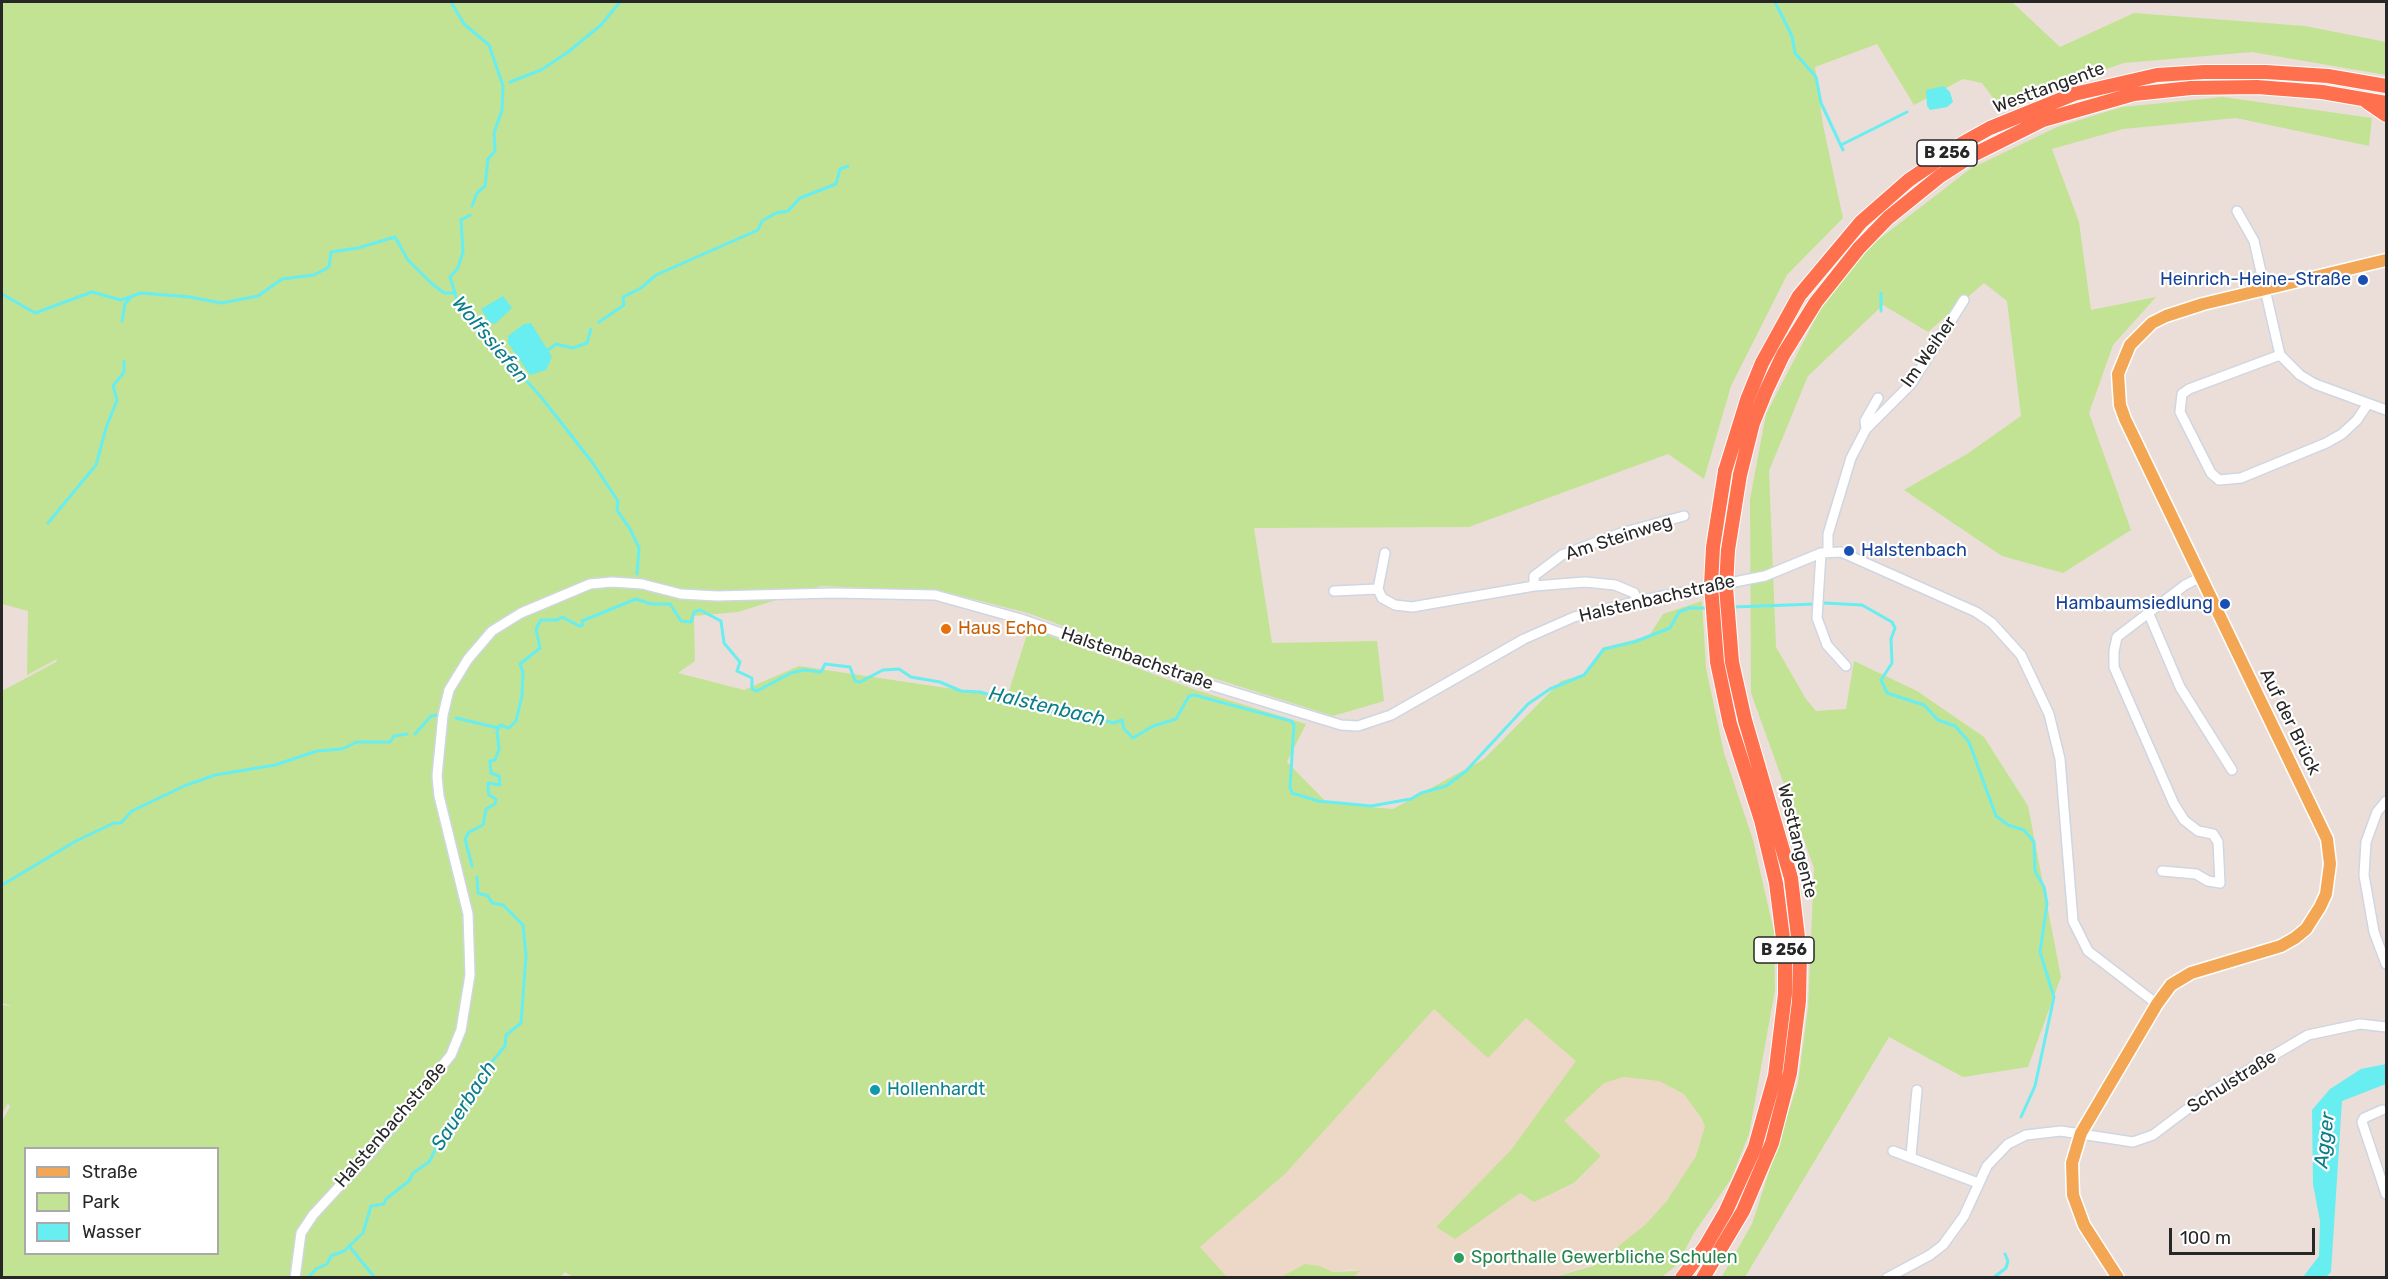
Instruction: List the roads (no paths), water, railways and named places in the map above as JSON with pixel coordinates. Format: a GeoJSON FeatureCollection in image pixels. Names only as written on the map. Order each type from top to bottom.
{"type":"FeatureCollection","features":[{"type":"Feature","properties":{"kind":"highway","name":"Westtangente"},"geometry":{"type":"LineString","coordinates":[[1682,1278],[1705,1247],[1726,1211],[1755,1147],[1775,1076],[1785,994],[1785,954],[1776,883],[1761,820],[1730,724],[1717,662],[1712,585],[1713,547],[1725,471],[1747,400],[1771,346],[1799,297],[1818,270],[1861,222],[1936,161],[1990,128],[2034,109],[2118,82],[2157,75],[2266,72],[2328,76],[2386,86]]}},
{"type":"Feature","properties":{"kind":"highway","name":"Westtangente"},"geometry":{"type":"LineString","coordinates":[[1704,1278],[1743,1211],[1772,1143],[1791,1073],[1799,1001],[1800,954],[1791,878],[1745,720],[1732,662],[1726,587],[1729,540],[1740,475],[1753,423],[1783,355],[1816,302],[1859,248],[1888,218],[1940,176],[1971,156],[2043,120],[2134,94],[2191,88],[2257,87],[2386,103]]}},
{"type":"Feature","properties":{"kind":"highway","name":"B 256"},"geometry":{"type":"LineString","coordinates":[[2360,98],[2386,115]]}},
{"type":"Feature","properties":{"kind":"main road"},"geometry":{"type":"LineString","coordinates":[[2363,267],[2386,251]]}},
{"type":"Feature","properties":{"kind":"main road","name":"Auf der Brück"},"geometry":{"type":"LineString","coordinates":[[2118,1278],[2084,1225],[2073,1195],[2072,1163],[2081,1133],[2157,1004],[2172,986],[2191,973],[2280,946],[2295,938],[2317,913],[2329,880],[2330,852],[2327,839],[2125,419],[2119,397],[2118,374],[2130,345],[2152,323],[2203,304],[2386,260]]}},
{"type":"Feature","properties":{"kind":"street"},"geometry":{"type":"LineString","coordinates":[[2236,211],[2254,241],[2280,355],[2300,375],[2367,405],[2386,410]]}},
{"type":"Feature","properties":{"kind":"street","name":"Im Weiher"},"geometry":{"type":"LineString","coordinates":[[1846,666],[1827,645],[1817,618],[1828,534],[1851,458],[1866,429],[1911,384],[1964,300]]}},
{"type":"Feature","properties":{"kind":"street"},"geometry":{"type":"LineString","coordinates":[[2280,355],[2188,389],[2182,394],[2180,412],[2211,473],[2219,480],[2241,478],[2325,443],[2342,434],[2357,420],[2367,405]]}},
{"type":"Feature","properties":{"kind":"street","name":"Im Weiher"},"geometry":{"type":"LineString","coordinates":[[1866,429],[1865,421],[1878,399]]}},
{"type":"Feature","properties":{"kind":"street","name":"Am Steinweg"},"geometry":{"type":"LineString","coordinates":[[1534,586],[1534,576],[1562,555],[1621,533],[1684,516]]}},
{"type":"Feature","properties":{"kind":"street"},"geometry":{"type":"LineString","coordinates":[[1825,552],[1841,552],[1976,612],[1992,623],[2021,655],[2049,714],[2060,759],[2073,921],[2088,951],[2157,1004]]}},
{"type":"Feature","properties":{"kind":"street","name":"Halstenbachstraße"},"geometry":{"type":"LineString","coordinates":[[295,1278],[302,1233],[313,1215],[372,1151],[451,1055],[461,1030],[469,984],[469,938],[466,904],[439,796],[437,776],[443,716],[450,690],[468,659],[492,631],[521,612],[590,584],[612,582],[642,584],[681,594],[717,596],[833,593],[935,595],[1022,619],[1205,683],[1341,725],[1358,726],[1391,715],[1547,628],[1598,610],[1765,576],[1825,552]]}},
{"type":"Feature","properties":{"kind":"street"},"geometry":{"type":"LineString","coordinates":[[1334,591],[1378,589],[1384,553]]}},
{"type":"Feature","properties":{"kind":"street"},"geometry":{"type":"LineString","coordinates":[[2162,871],[2196,874],[2208,881],[2220,883],[2218,842],[2213,834],[2198,831],[2184,820],[2174,804],[2114,667],[2114,651],[2117,637],[2185,585],[2201,577]]}},
{"type":"Feature","properties":{"kind":"street","name":"Am Steinweg"},"geometry":{"type":"LineString","coordinates":[[1378,589],[1382,598],[1395,605],[1412,607],[1534,586],[1585,582],[1615,585],[1634,593],[1638,601]]}},
{"type":"Feature","properties":{"kind":"street"},"geometry":{"type":"LineString","coordinates":[[2148,612],[2180,687],[2232,770]]}},
{"type":"Feature","properties":{"kind":"street"},"geometry":{"type":"LineString","coordinates":[[2386,801],[2377,812],[2366,842],[2364,875],[2373,932],[2386,964]]}},
{"type":"Feature","properties":{"kind":"street","name":"Schulstraße"},"geometry":{"type":"LineString","coordinates":[[1887,1278],[1930,1255],[1942,1245],[1964,1216],[1978,1183],[1996,1156],[2008,1144],[2026,1135],[2043,1131],[2081,1133],[2113,1141],[2133,1142],[2153,1135],[2206,1095],[2308,1035],[2360,1024],[2386,1027]]}},
{"type":"Feature","properties":{"kind":"street"},"geometry":{"type":"LineString","coordinates":[[1911,1156],[1917,1090]]}},
{"type":"Feature","properties":{"kind":"street"},"geometry":{"type":"LineString","coordinates":[[2382,1110],[2364,1118],[2362,1122],[2386,1194]]}},
{"type":"Feature","properties":{"kind":"street"},"geometry":{"type":"LineString","coordinates":[[1893,1151],[1978,1183]]}},
{"type":"Feature","properties":{"kind":"water"},"geometry":{"type":"Polygon","coordinates":[[[1944,86],[1950,92],[1953,102],[1947,107],[1930,110],[1927,106],[1926,90],[1944,86]]]}},
{"type":"Feature","properties":{"kind":"water"},"geometry":{"type":"Polygon","coordinates":[[[503,296],[512,308],[495,324],[489,322],[481,309],[503,296]]]}},
{"type":"Feature","properties":{"kind":"water"},"geometry":{"type":"Polygon","coordinates":[[[531,323],[552,357],[546,370],[530,375],[508,343],[508,336],[524,324],[531,323]]]}},
{"type":"Feature","properties":{"kind":"water","name":"Agger"},"geometry":{"type":"Polygon","coordinates":[[[2386,1064],[2386,1084],[2342,1101],[2331,1272],[2326,1277],[2303,1277],[2319,1256],[2320,1221],[2313,1184],[2312,1110],[2330,1089],[2361,1069],[2386,1064]]]}},
{"type":"Feature","properties":{"kind":"waterway"},"geometry":{"type":"LineString","coordinates":[[451,2],[464,24],[489,45],[503,86],[502,110],[494,133],[495,151],[488,159],[485,186],[477,193],[472,206]]}},
{"type":"Feature","properties":{"kind":"waterway"},"geometry":{"type":"LineString","coordinates":[[510,82],[541,70],[568,52],[601,25],[620,2]]}},
{"type":"Feature","properties":{"kind":"waterway"},"geometry":{"type":"LineString","coordinates":[[1775,2],[1792,36],[1795,53],[1816,77],[1821,103],[1843,150]]}},
{"type":"Feature","properties":{"kind":"waterway"},"geometry":{"type":"LineString","coordinates":[[1841,145],[1907,112]]}},
{"type":"Feature","properties":{"kind":"waterway"},"geometry":{"type":"LineString","coordinates":[[599,322],[624,305],[623,297],[641,288],[656,275],[758,230],[762,221],[776,213],[788,211],[800,198],[836,184],[840,169],[848,166]]}},
{"type":"Feature","properties":{"kind":"waterway"},"geometry":{"type":"LineString","coordinates":[[455,293],[450,277],[458,268],[463,252],[461,220],[470,215]]}},
{"type":"Feature","properties":{"kind":"waterway","name":"Wolfssiefen"},"geometry":{"type":"LineString","coordinates":[[2,294],[35,313],[92,292],[121,300],[141,293],[190,297],[221,303],[258,296],[282,279],[314,275],[329,267],[331,252],[358,248],[395,237],[408,260],[430,282],[444,293],[455,293],[457,303],[541,397],[592,462],[618,501],[617,510],[639,548],[637,574]]}},
{"type":"Feature","properties":{"kind":"waterway"},"geometry":{"type":"LineString","coordinates":[[1881,293],[1881,311]]}},
{"type":"Feature","properties":{"kind":"waterway"},"geometry":{"type":"LineString","coordinates":[[122,321],[125,304],[130,298]]}},
{"type":"Feature","properties":{"kind":"waterway"},"geometry":{"type":"LineString","coordinates":[[548,350],[556,344],[573,348],[587,343],[591,329]]}},
{"type":"Feature","properties":{"kind":"waterway"},"geometry":{"type":"LineString","coordinates":[[48,523],[96,465],[106,428],[117,400],[113,386],[124,372],[124,361]]}},
{"type":"Feature","properties":{"kind":"waterway","name":"Halstenbach"},"geometry":{"type":"LineString","coordinates":[[636,599],[651,604],[670,604],[681,621],[691,622],[694,612],[700,610],[721,621],[724,643],[740,662],[737,671],[752,678],[752,689],[757,691],[791,673],[804,670],[821,672],[825,664],[850,667],[855,681],[860,682],[883,670],[899,669],[911,677],[940,682],[961,691],[980,692],[1068,716],[1084,715],[1114,723],[1122,720],[1124,729],[1133,738],[1153,726],[1176,719],[1189,696],[1194,695],[1291,721],[1294,725],[1290,787],[1292,793],[1318,801],[1371,806],[1411,799],[1421,793],[1446,786],[1466,771],[1528,704],[1550,689],[1584,675],[1604,649],[1634,642],[1670,628],[1679,612],[1689,608],[1708,608]]}},
{"type":"Feature","properties":{"kind":"waterway","name":"Sauerbach"},"geometry":{"type":"LineString","coordinates":[[472,866],[465,839],[469,832],[483,825],[486,809],[495,804],[496,799],[489,795],[488,783],[500,785],[499,776],[491,773],[490,761],[495,760],[499,749],[497,731],[500,725],[509,728],[516,721],[522,696],[523,672],[520,664],[540,648],[536,629],[541,620],[557,620],[562,617],[579,626],[583,625],[582,621],[636,599]]}},
{"type":"Feature","properties":{"kind":"waterway","name":"Halstenbach"},"geometry":{"type":"LineString","coordinates":[[1824,603],[1862,605],[1892,622],[1895,628],[1891,639],[1892,663],[1881,680],[1887,693],[1924,705],[1938,720],[1955,726],[1969,742],[1996,816],[2008,825],[2024,830],[2034,842],[2035,871],[2044,887],[2047,904],[2040,952],[2054,997],[2035,1086],[2021,1117]]}},
{"type":"Feature","properties":{"kind":"waterway","name":"Halstenbach"},"geometry":{"type":"LineString","coordinates":[[1733,607],[1816,604]]}},
{"type":"Feature","properties":{"kind":"waterway"},"geometry":{"type":"LineString","coordinates":[[415,734],[431,716],[438,715]]}},
{"type":"Feature","properties":{"kind":"waterway"},"geometry":{"type":"LineString","coordinates":[[456,718],[498,728]]}},
{"type":"Feature","properties":{"kind":"waterway"},"geometry":{"type":"LineString","coordinates":[[2,885],[76,841],[114,823],[121,823],[132,811],[184,786],[215,775],[275,765],[317,751],[342,749],[357,742],[390,742],[394,736],[407,734]]}},
{"type":"Feature","properties":{"kind":"waterway","name":"Sauerbach"},"geometry":{"type":"LineString","coordinates":[[308,1278],[316,1269],[327,1264],[331,1256],[344,1251],[363,1233],[371,1206],[384,1204],[386,1199],[409,1181],[413,1173],[429,1162],[445,1131],[468,1106],[472,1090],[478,1088],[486,1079],[490,1064],[505,1046],[506,1035],[521,1023],[526,956],[523,925],[503,905],[492,903],[488,896],[478,893],[477,877]]}},
{"type":"Feature","properties":{"kind":"waterway"},"geometry":{"type":"LineString","coordinates":[[349,1246],[375,1278]]}},
{"type":"Feature","properties":{"kind":"waterway","name":"Halstenbach"},"geometry":{"type":"LineString","coordinates":[[1993,1278],[2006,1268],[2008,1261],[2005,1254]]}},
{"type":"Feature","properties":{"kind":"place","name":"Heinrich-Heine-Straße"},"geometry":{"type":"Point","coordinates":[2363,280]}},
{"type":"Feature","properties":{"kind":"place","name":"Halstenbach"},"geometry":{"type":"Point","coordinates":[1849,551]}},
{"type":"Feature","properties":{"kind":"place","name":"Hambaumsiedlung"},"geometry":{"type":"Point","coordinates":[2225,604]}},
{"type":"Feature","properties":{"kind":"place","name":"Haus Echo"},"geometry":{"type":"Point","coordinates":[946,629]}},
{"type":"Feature","properties":{"kind":"place","name":"Hollenhardt"},"geometry":{"type":"Point","coordinates":[875,1090]}},
{"type":"Feature","properties":{"kind":"place","name":"Sporthalle Gewerbliche Schulen"},"geometry":{"type":"Point","coordinates":[1459,1258]}}]}
